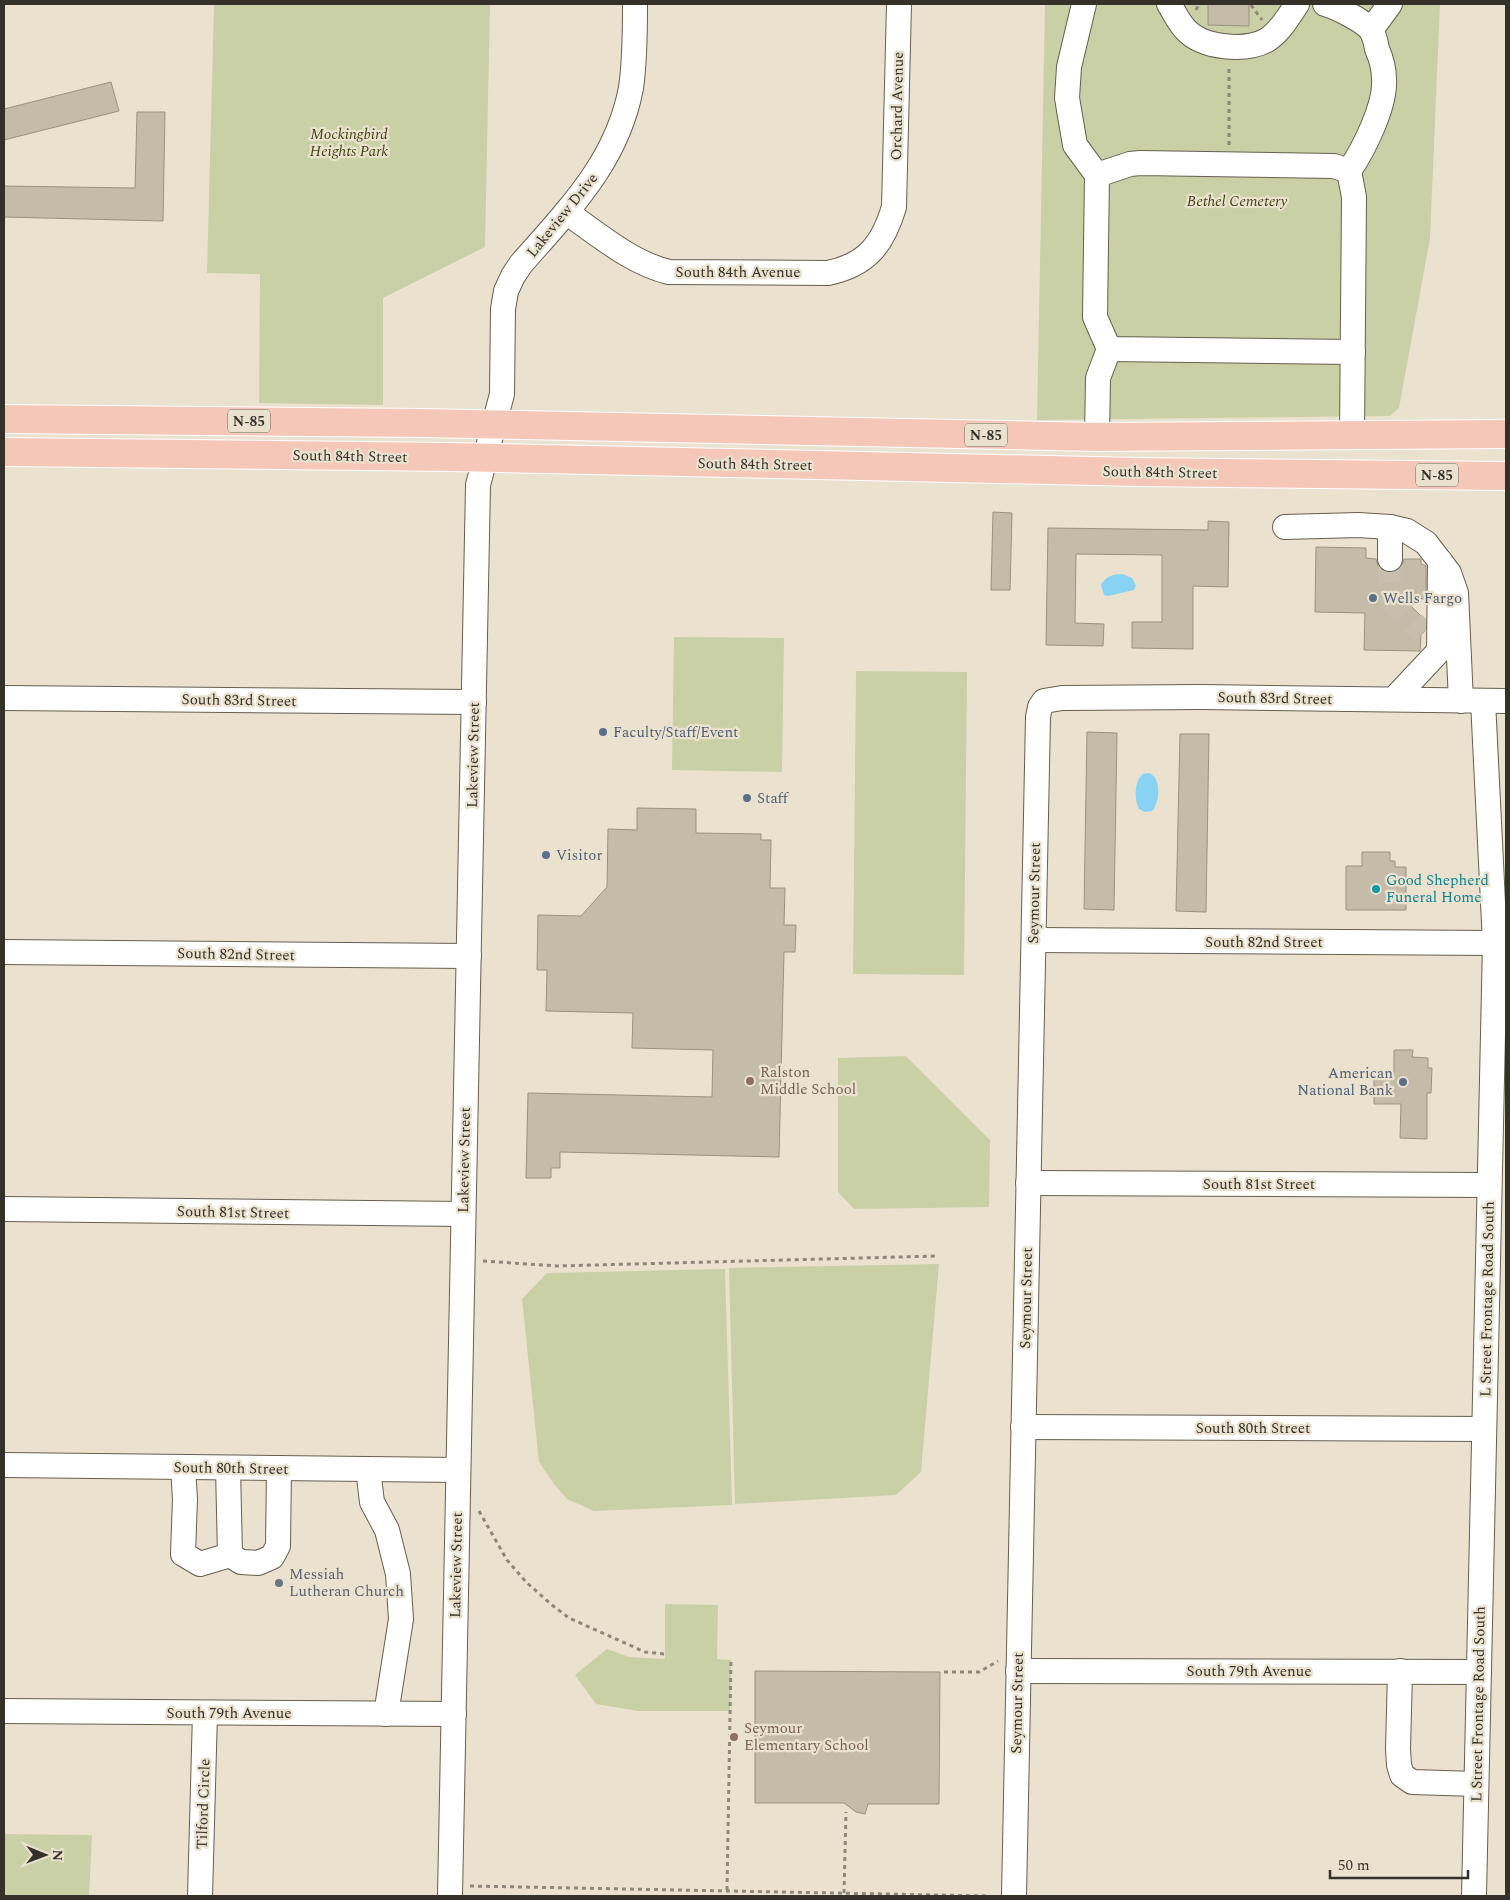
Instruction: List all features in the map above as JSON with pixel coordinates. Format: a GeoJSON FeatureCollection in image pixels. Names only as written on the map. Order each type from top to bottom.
{"type":"FeatureCollection","features":[{"type":"Feature","properties":{"kind":"main road","name":"N-85"},"geometry":{"type":"LineString","coordinates":[[4,419],[422,423],[494,426],[1097,437],[1506,434]]}},
{"type":"Feature","properties":{"kind":"main road","name":"South 84th Street"},"geometry":{"type":"LineString","coordinates":[[4,452],[486,458],[1128,472],[1506,476]]}},
{"type":"Feature","properties":{"kind":"street","name":"Lakeview Drive"},"geometry":{"type":"LineString","coordinates":[[494,426],[502,394],[503,309],[506,291],[521,264],[584,192],[611,150],[623,120],[632,79],[636,4]]}},
{"type":"Feature","properties":{"kind":"street","name":"Orchard Avenue"},"geometry":{"type":"LineString","coordinates":[[894,208],[899,4]]}},
{"type":"Feature","properties":{"kind":"street"},"geometry":{"type":"LineString","coordinates":[[1084,4],[1069,67],[1067,98],[1075,145],[1097,174],[1095,317],[1109,349],[1098,378],[1097,437]]}},
{"type":"Feature","properties":{"kind":"street"},"geometry":{"type":"LineString","coordinates":[[1169,4],[1185,30],[1203,42],[1229,46],[1254,44],[1267,40],[1284,22],[1297,4]]}},
{"type":"Feature","properties":{"kind":"street"},"geometry":{"type":"LineString","coordinates":[[1325,4],[1334,6],[1371,30],[1383,71],[1384,93],[1361,153],[1349,171],[1354,197],[1352,435]]}},
{"type":"Feature","properties":{"kind":"street"},"geometry":{"type":"LineString","coordinates":[[1371,30],[1390,4]]}},
{"type":"Feature","properties":{"kind":"street"},"geometry":{"type":"LineString","coordinates":[[1097,174],[1130,164],[1140,163],[1334,166],[1349,171]]}},
{"type":"Feature","properties":{"kind":"street","name":"South 84th Avenue"},"geometry":{"type":"LineString","coordinates":[[566,212],[632,258],[654,269],[669,272],[828,273],[856,264],[870,253],[888,228],[894,208]]}},
{"type":"Feature","properties":{"kind":"street"},"geometry":{"type":"LineString","coordinates":[[1109,349],[1353,352]]}},
{"type":"Feature","properties":{"kind":"street","name":"Lakeview Street"},"geometry":{"type":"LineString","coordinates":[[458,1891],[454,1714],[478,485],[494,426]]}},
{"type":"Feature","properties":{"kind":"street","name":"L Street Frontage Road South"},"geometry":{"type":"LineString","coordinates":[[1285,527],[1358,525],[1390,527],[1407,531],[1426,543],[1449,573],[1456,593],[1460,669],[1472,701],[1494,942],[1474,1896]]}},
{"type":"Feature","properties":{"kind":"street"},"geometry":{"type":"LineString","coordinates":[[1390,527],[1390,559]]}},
{"type":"Feature","properties":{"kind":"street"},"geometry":{"type":"LineString","coordinates":[[1394,700],[1439,651],[1440,559]]}},
{"type":"Feature","properties":{"kind":"street"},"geometry":{"type":"LineString","coordinates":[[1423,633],[1439,651],[1460,669]]}},
{"type":"Feature","properties":{"kind":"street","name":"South 83rd Street"},"geometry":{"type":"LineString","coordinates":[[4,698],[474,702]]}},
{"type":"Feature","properties":{"kind":"street","name":"South 83rd Street"},"geometry":{"type":"LineString","coordinates":[[1044,701],[1072,698],[1506,701]]}},
{"type":"Feature","properties":{"kind":"street","name":"Seymour Street"},"geometry":{"type":"LineString","coordinates":[[1014,1896],[1011,1664],[1023,1426],[1038,716],[1044,701]]}},
{"type":"Feature","properties":{"kind":"street","name":"South 82nd Street"},"geometry":{"type":"LineString","coordinates":[[1034,940],[1494,942]]}},
{"type":"Feature","properties":{"kind":"street","name":"South 82nd Street"},"geometry":{"type":"LineString","coordinates":[[4,952],[469,956]]}},
{"type":"Feature","properties":{"kind":"street","name":"South 81st Street"},"geometry":{"type":"LineString","coordinates":[[1028,1184],[1489,1185]]}},
{"type":"Feature","properties":{"kind":"street","name":"South 81st Street"},"geometry":{"type":"LineString","coordinates":[[4,1210],[463,1214]]}},
{"type":"Feature","properties":{"kind":"street","name":"South 80th Street"},"geometry":{"type":"LineString","coordinates":[[1023,1426],[1484,1429]]}},
{"type":"Feature","properties":{"kind":"street","name":"South 80th Street"},"geometry":{"type":"LineString","coordinates":[[4,1465],[458,1470]]}},
{"type":"Feature","properties":{"kind":"street"},"geometry":{"type":"LineString","coordinates":[[183,1467],[185,1499],[184,1554],[200,1564],[230,1555],[241,1562],[258,1563],[272,1557],[278,1546],[279,1468]]}},
{"type":"Feature","properties":{"kind":"street"},"geometry":{"type":"LineString","coordinates":[[228,1468],[230,1555]]}},
{"type":"Feature","properties":{"kind":"street"},"geometry":{"type":"LineString","coordinates":[[368,1469],[372,1502],[387,1530],[398,1574],[401,1619],[386,1714]]}},
{"type":"Feature","properties":{"kind":"street","name":"South 79th Avenue"},"geometry":{"type":"LineString","coordinates":[[1011,1664],[1479,1672]]}},
{"type":"Feature","properties":{"kind":"street"},"geometry":{"type":"LineString","coordinates":[[1400,1671],[1398,1749],[1402,1775],[1412,1782],[1476,1784]]}},
{"type":"Feature","properties":{"kind":"street","name":"South 79th Avenue"},"geometry":{"type":"LineString","coordinates":[[4,1711],[454,1714]]}},
{"type":"Feature","properties":{"kind":"street","name":"Tilford Circle"},"geometry":{"type":"LineString","coordinates":[[200,1896],[206,1713]]}},
{"type":"Feature","properties":{"kind":"path"},"geometry":{"type":"LineString","coordinates":[[1229,46],[1229,164]]}},
{"type":"Feature","properties":{"kind":"path"},"geometry":{"type":"LineString","coordinates":[[480,1260],[557,1266],[937,1256]]}},
{"type":"Feature","properties":{"kind":"path"},"geometry":{"type":"LineString","coordinates":[[476,1504],[508,1560],[526,1582],[552,1605],[569,1618],[645,1652],[665,1654]]}},
{"type":"Feature","properties":{"kind":"path"},"geometry":{"type":"LineString","coordinates":[[727,1890],[731,1660]]}},
{"type":"Feature","properties":{"kind":"path"},"geometry":{"type":"LineString","coordinates":[[944,1672],[979,1672],[1011,1664]]}},
{"type":"Feature","properties":{"kind":"path"},"geometry":{"type":"LineString","coordinates":[[844,1893],[846,1812]]}},
{"type":"Feature","properties":{"kind":"path"},"geometry":{"type":"LineString","coordinates":[[458,1891],[727,1890],[989,1896]]}},
{"type":"Feature","properties":{"kind":"green space","name":"Mockingbird Heights Park"},"geometry":{"type":"Polygon","coordinates":[[[214,4],[490,4],[485,247],[383,298],[383,405],[259,403],[260,274],[207,273],[214,4]]]}},
{"type":"Feature","properties":{"kind":"green space","name":"Bethel Cemetery"},"geometry":{"type":"Polygon","coordinates":[[[1045,4],[1440,4],[1430,239],[1399,408],[1390,416],[1037,420],[1045,4]]]}},
{"type":"Feature","properties":{"kind":"green space"},"geometry":{"type":"Polygon","coordinates":[[[674,637],[784,638],[782,772],[672,770],[674,637]]]}},
{"type":"Feature","properties":{"kind":"green space"},"geometry":{"type":"Polygon","coordinates":[[[856,671],[967,672],[964,975],[853,974],[856,671]]]}},
{"type":"Feature","properties":{"kind":"green space"},"geometry":{"type":"Polygon","coordinates":[[[906,1056],[990,1140],[989,1207],[854,1209],[838,1192],[838,1058],[906,1056]]]}},
{"type":"Feature","properties":{"kind":"green space"},"geometry":{"type":"Polygon","coordinates":[[[939,1264],[921,1472],[896,1495],[735,1504],[729,1268],[939,1264]]]}},
{"type":"Feature","properties":{"kind":"green space"},"geometry":{"type":"Polygon","coordinates":[[[725,1269],[732,1505],[594,1511],[567,1499],[539,1462],[522,1299],[547,1273],[725,1269]]]}},
{"type":"Feature","properties":{"kind":"green space"},"geometry":{"type":"Polygon","coordinates":[[[665,1604],[718,1605],[717,1659],[731,1660],[730,1711],[638,1711],[596,1704],[575,1675],[607,1649],[629,1657],[665,1659],[665,1604]]]}},
{"type":"Feature","properties":{"kind":"green space"},"geometry":{"type":"Polygon","coordinates":[[[4,1834],[92,1835],[89,1896],[4,1896],[4,1834]]]}},
{"type":"Feature","properties":{"kind":"water"},"geometry":{"type":"Polygon","coordinates":[[[1122,574],[1132,578],[1136,586],[1134,590],[1108,596],[1104,595],[1101,585],[1103,582],[1110,576],[1122,574]]]}},
{"type":"Feature","properties":{"kind":"water"},"geometry":{"type":"Polygon","coordinates":[[[1149,773],[1158,785],[1158,796],[1152,811],[1145,812],[1139,809],[1136,800],[1136,786],[1143,774],[1149,773]]]}},
{"type":"Feature","properties":{"kind":"building"},"geometry":{"type":"Polygon","coordinates":[[[1208,4],[1249,4],[1249,26],[1208,25],[1208,4]]]}},
{"type":"Feature","properties":{"kind":"building"},"geometry":{"type":"Polygon","coordinates":[[[111,82],[119,111],[4,140],[4,109],[111,82]]]}},
{"type":"Feature","properties":{"kind":"building"},"geometry":{"type":"Polygon","coordinates":[[[137,112],[165,112],[163,221],[4,217],[4,186],[135,188],[137,112]]]}},
{"type":"Feature","properties":{"kind":"building"},"geometry":{"type":"Polygon","coordinates":[[[993,512],[1012,513],[1010,590],[991,590],[993,512]]]}},
{"type":"Feature","properties":{"kind":"building"},"geometry":{"type":"Polygon","coordinates":[[[1208,521],[1229,522],[1228,587],[1193,586],[1193,649],[1132,648],[1132,622],[1162,622],[1162,555],[1076,554],[1075,623],[1104,624],[1103,646],[1046,645],[1048,528],[1208,530],[1208,521]]]}},
{"type":"Feature","properties":{"kind":"building"},"geometry":{"type":"Polygon","coordinates":[[[1316,547],[1366,548],[1366,558],[1376,559],[1378,566],[1390,573],[1397,571],[1404,559],[1421,559],[1421,564],[1426,566],[1426,599],[1403,598],[1426,621],[1421,626],[1425,631],[1421,635],[1420,651],[1364,650],[1365,613],[1315,612],[1316,547]]]}},
{"type":"Feature","properties":{"kind":"building"},"geometry":{"type":"Polygon","coordinates":[[[1087,732],[1117,733],[1114,910],[1084,909],[1087,732]]]}},
{"type":"Feature","properties":{"kind":"building"},"geometry":{"type":"Polygon","coordinates":[[[1180,734],[1209,734],[1206,912],[1176,911],[1180,734]]]}},
{"type":"Feature","properties":{"kind":"building"},"geometry":{"type":"Polygon","coordinates":[[[637,808],[696,809],[696,833],[761,834],[761,840],[771,840],[770,888],[785,888],[784,925],[796,925],[795,952],[784,952],[779,1157],[560,1152],[560,1168],[551,1168],[551,1178],[526,1178],[528,1093],[712,1097],[713,1050],[632,1048],[633,1013],[546,1011],[547,970],[537,970],[538,915],[581,916],[607,887],[608,829],[637,830],[637,808]]]}},
{"type":"Feature","properties":{"kind":"building","name":"Good Shepherd Funeral Home"},"geometry":{"type":"Polygon","coordinates":[[[1362,852],[1390,852],[1390,861],[1395,861],[1395,867],[1406,867],[1406,910],[1346,910],[1346,866],[1362,866],[1362,852]]]}},
{"type":"Feature","properties":{"kind":"building","name":"American National Bank"},"geometry":{"type":"Polygon","coordinates":[[[1394,1050],[1413,1050],[1412,1057],[1428,1058],[1428,1068],[1432,1068],[1431,1093],[1427,1093],[1427,1139],[1400,1138],[1401,1104],[1374,1104],[1374,1072],[1394,1072],[1394,1050]]]}},
{"type":"Feature","properties":{"kind":"building"},"geometry":{"type":"Polygon","coordinates":[[[755,1671],[940,1672],[939,1804],[868,1804],[865,1814],[856,1812],[844,1803],[755,1803],[755,1671]]]}},
{"type":"Feature","properties":{"kind":"tunnel"},"geometry":{"type":"LineString","coordinates":[[1390,559],[1391,597],[1397,607],[1423,633]]}},
{"type":"Feature","properties":{"kind":"place","name":"Wells Fargo"},"geometry":{"type":"Point","coordinates":[1373,598]}},
{"type":"Feature","properties":{"kind":"place","name":"Faculty/Staff/Event"},"geometry":{"type":"Point","coordinates":[603,732]}},
{"type":"Feature","properties":{"kind":"place","name":"Staff"},"geometry":{"type":"Point","coordinates":[747,798]}},
{"type":"Feature","properties":{"kind":"place","name":"Visitor"},"geometry":{"type":"Point","coordinates":[546,855]}},
{"type":"Feature","properties":{"kind":"place","name":"Good Shepherd Funeral Home"},"geometry":{"type":"Point","coordinates":[1376,889]}},
{"type":"Feature","properties":{"kind":"place","name":"Ralston Middle School"},"geometry":{"type":"Point","coordinates":[750,1081]}},
{"type":"Feature","properties":{"kind":"place","name":"American National Bank"},"geometry":{"type":"Point","coordinates":[1403,1082]}},
{"type":"Feature","properties":{"kind":"place","name":"Messiah Lutheran Church"},"geometry":{"type":"Point","coordinates":[279,1583]}},
{"type":"Feature","properties":{"kind":"place","name":"Seymour Elementary School"},"geometry":{"type":"Point","coordinates":[734,1737]}}]}
